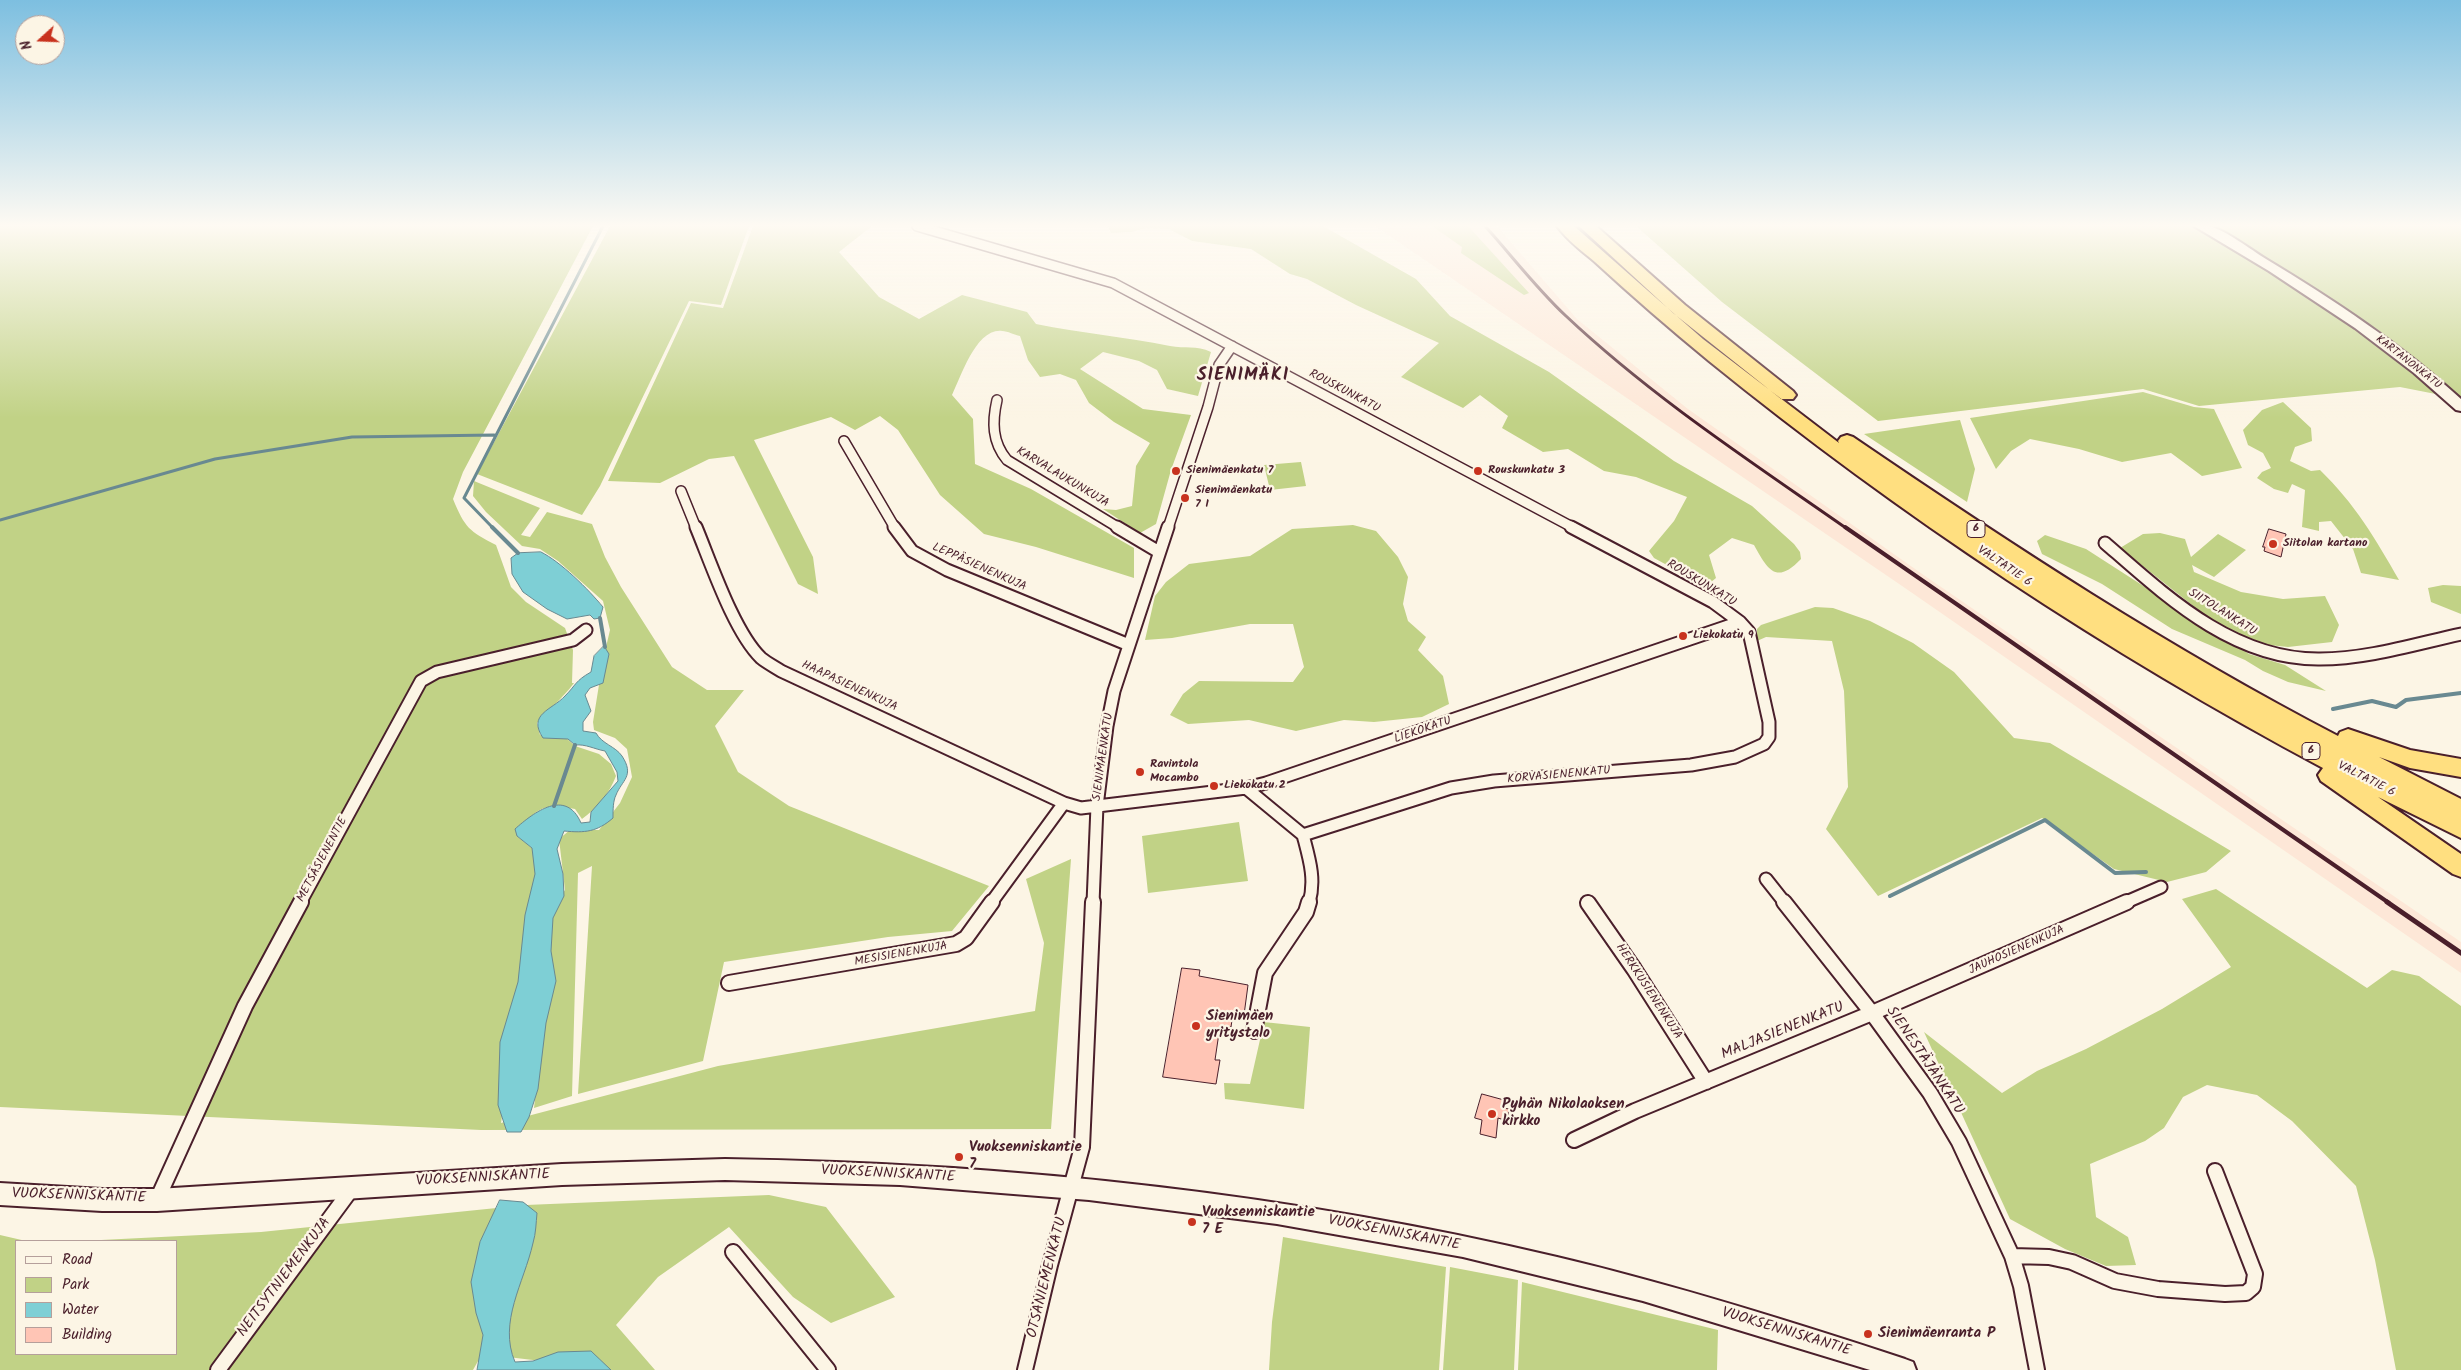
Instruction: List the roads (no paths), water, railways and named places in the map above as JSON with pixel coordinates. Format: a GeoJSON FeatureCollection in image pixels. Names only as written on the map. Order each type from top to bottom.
{"type":"FeatureCollection","features":[{"type":"Feature","properties":{"kind":"highway","name":"VALTATIE 6"},"geometry":{"type":"LineString","coordinates":[[1636,290],[1663,315],[1802,426],[1996,562],[2072,612],[2336,765],[2461,828]]}},
{"type":"Feature","properties":{"kind":"highway","name":"VALTATIE 6"},"geometry":{"type":"LineString","coordinates":[[1658,290],[1817,419],[2035,569],[2262,705],[2461,810]]}},
{"type":"Feature","properties":{"kind":"highway"},"geometry":{"type":"LineString","coordinates":[[2035,569],[2226,677],[2315,723],[2375,748],[2410,759],[2461,768]]}},
{"type":"Feature","properties":{"kind":"highway"},"geometry":{"type":"LineString","coordinates":[[2164,667],[2215,708],[2340,781],[2461,867]]}},
{"type":"Feature","properties":{"kind":"street","name":"ROUSKUNKATU"},"geometry":{"type":"LineString","coordinates":[[1126,290],[1671,579],[1713,602],[1740,622]]}},
{"type":"Feature","properties":{"kind":"street","name":"KARTANONKATU"},"geometry":{"type":"LineString","coordinates":[[2306,290],[2418,369],[2461,407]]}},
{"type":"Feature","properties":{"kind":"street","name":"SIENIMÄENKATU"},"geometry":{"type":"LineString","coordinates":[[1070,1187],[1082,1147],[1097,806],[1114,691],[1208,407],[1219,366],[1232,346]]}},
{"type":"Feature","properties":{"kind":"street","name":"KARVALAUKUNKUJA"},"geometry":{"type":"LineString","coordinates":[[997,400],[994,411],[993,434],[996,444],[1007,460],[1159,552]]}},
{"type":"Feature","properties":{"kind":"street","name":"LEPPÄSIENENKUJA"},"geometry":{"type":"LineString","coordinates":[[844,441],[902,540],[912,551],[947,570],[1129,645]]}},
{"type":"Feature","properties":{"kind":"street","name":"HAAPASIENENKUJA"},"geometry":{"type":"LineString","coordinates":[[681,491],[729,606],[751,645],[762,659],[781,671],[1064,803],[1081,808],[1097,806]]}},
{"type":"Feature","properties":{"kind":"street","name":"SIITOLANKATU"},"geometry":{"type":"LineString","coordinates":[[2105,543],[2197,616],[2249,647],[2275,655],[2301,659],[2359,656],[2461,634]]}},
{"type":"Feature","properties":{"kind":"street","name":"LIEKOKATU"},"geometry":{"type":"LineString","coordinates":[[1097,806],[1246,788],[1282,778],[1740,622]]}},
{"type":"Feature","properties":{"kind":"street","name":"KORVASIENENKATU"},"geometry":{"type":"LineString","coordinates":[[1303,835],[1451,788],[1494,781],[1710,762],[1734,756],[1764,744],[1769,737],[1763,692],[1749,632],[1740,622]]}},
{"type":"Feature","properties":{"kind":"street","name":"METSÄSIENENTIE"},"geometry":{"type":"LineString","coordinates":[[157,1200],[245,1006],[421,681],[437,672],[573,640],[586,630]]}},
{"type":"Feature","properties":{"kind":"street"},"geometry":{"type":"LineString","coordinates":[[1246,788],[1303,835],[1312,871],[1312,892],[1306,912],[1265,973],[1254,1031]]}},
{"type":"Feature","properties":{"kind":"street","name":"MESISIENENKUJA"},"geometry":{"type":"LineString","coordinates":[[729,983],[956,944],[966,938],[1064,803]]}},
{"type":"Feature","properties":{"kind":"street","name":"SIENESTÄJÄNKATU"},"geometry":{"type":"LineString","coordinates":[[1766,879],[1872,1013],[1930,1093],[1958,1142],[2012,1256],[2022,1286],[2037,1370]]}},
{"type":"Feature","properties":{"kind":"street","name":"JAUHOSIENENKUJA"},"geometry":{"type":"LineString","coordinates":[[1872,1013],[2161,887]]}},
{"type":"Feature","properties":{"kind":"street","name":"HERKKUSIENENKUJA"},"geometry":{"type":"LineString","coordinates":[[1588,903],[1634,968],[1706,1082]]}},
{"type":"Feature","properties":{"kind":"street","name":"MALJASIENENKATU"},"geometry":{"type":"LineString","coordinates":[[1574,1140],[1635,1111],[1872,1013]]}},
{"type":"Feature","properties":{"kind":"street","name":"VUOKSENNISKANTIE"},"geometry":{"type":"LineString","coordinates":[[0,1194],[102,1200],[157,1200],[500,1177],[652,1171],[762,1171],[916,1175],[1030,1182],[1276,1213],[1381,1230],[1484,1252],[1671,1298],[1905,1370]]}},
{"type":"Feature","properties":{"kind":"street"},"geometry":{"type":"LineString","coordinates":[[2012,1256],[2049,1257],[2072,1262],[2115,1281],[2158,1289],[2225,1294],[2246,1293],[2253,1287],[2256,1274],[2215,1171]]}},
{"type":"Feature","properties":{"kind":"street","name":"NEITSYTNIEMENKUJA"},"geometry":{"type":"LineString","coordinates":[[218,1370],[353,1187]]}},
{"type":"Feature","properties":{"kind":"street","name":"OTSANIEMENKATU"},"geometry":{"type":"LineString","coordinates":[[1026,1370],[1070,1187]]}},
{"type":"Feature","properties":{"kind":"street"},"geometry":{"type":"LineString","coordinates":[[733,1252],[828,1370]]}},
{"type":"Feature","properties":{"kind":"water"},"geometry":{"type":"Polygon","coordinates":[[[541,552],[565,569],[597,600],[603,607],[600,618],[594,619],[590,615],[567,619],[547,609],[523,592],[512,574],[511,558],[518,553],[541,552]]]}},
{"type":"Feature","properties":{"kind":"water"},"geometry":{"type":"Polygon","coordinates":[[[604,646],[609,654],[603,683],[590,688],[585,695],[591,711],[583,722],[583,731],[596,733],[619,753],[626,763],[627,773],[615,797],[613,818],[596,829],[578,832],[564,831],[557,849],[563,874],[564,896],[553,918],[551,951],[556,981],[546,1023],[538,1089],[529,1117],[521,1132],[507,1132],[498,1105],[500,1042],[518,982],[525,915],[535,874],[532,848],[517,836],[515,829],[540,810],[559,805],[567,807],[575,813],[581,823],[590,822],[591,812],[618,781],[617,772],[605,751],[575,745],[568,739],[543,738],[538,723],[543,713],[560,701],[579,681],[591,672],[594,656],[604,646]]]}},
{"type":"Feature","properties":{"kind":"water"},"geometry":{"type":"Polygon","coordinates":[[[500,1200],[523,1202],[537,1213],[534,1239],[511,1317],[509,1332],[515,1362],[533,1361],[558,1352],[591,1351],[611,1370],[477,1370],[483,1335],[476,1313],[471,1282],[480,1242],[500,1200]]]}},
{"type":"Feature","properties":{"kind":"waterway"},"geometry":{"type":"LineString","coordinates":[[493,528],[464,498],[570,290]]}},
{"type":"Feature","properties":{"kind":"waterway"},"geometry":{"type":"LineString","coordinates":[[0,520],[215,459],[352,437],[494,435]]}},
{"type":"Feature","properties":{"kind":"waterway"},"geometry":{"type":"LineString","coordinates":[[493,528],[518,553]]}},
{"type":"Feature","properties":{"kind":"waterway"},"geometry":{"type":"LineString","coordinates":[[600,618],[605,647]]}},
{"type":"Feature","properties":{"kind":"waterway"},"geometry":{"type":"LineString","coordinates":[[2333,709],[2372,701],[2396,707],[2406,700],[2461,693]]}},
{"type":"Feature","properties":{"kind":"waterway"},"geometry":{"type":"LineString","coordinates":[[554,806],[575,745]]}},
{"type":"Feature","properties":{"kind":"waterway"},"geometry":{"type":"LineString","coordinates":[[1890,896],[2045,820],[2115,873],[2146,872]]}},
{"type":"Feature","properties":{"kind":"railway"},"geometry":{"type":"LineString","coordinates":[[1540,290],[1555,306],[1599,346],[1667,401],[1846,528]]}},
{"type":"Feature","properties":{"kind":"railway"},"geometry":{"type":"LineString","coordinates":[[1845,527],[2389,903]]}},
{"type":"Feature","properties":{"kind":"railway"},"geometry":{"type":"LineString","coordinates":[[2387,902],[2461,953]]}},
{"type":"Feature","properties":{"kind":"place","name":"Sienimäenkatu 7"},"geometry":{"type":"Point","coordinates":[1176,471]}},
{"type":"Feature","properties":{"kind":"place","name":"Rouskunkatu 3"},"geometry":{"type":"Point","coordinates":[1478,471]}},
{"type":"Feature","properties":{"kind":"place","name":"Sienimäenkatu 7 I"},"geometry":{"type":"Point","coordinates":[1185,498]}},
{"type":"Feature","properties":{"kind":"place","name":"Siitolan kartano"},"geometry":{"type":"Point","coordinates":[2273,544]}},
{"type":"Feature","properties":{"kind":"place","name":"Liekokatu 9"},"geometry":{"type":"Point","coordinates":[1683,636]}},
{"type":"Feature","properties":{"kind":"place","name":"Ravintola Mocambo"},"geometry":{"type":"Point","coordinates":[1140,772]}},
{"type":"Feature","properties":{"kind":"place","name":"Liekokatu 2"},"geometry":{"type":"Point","coordinates":[1214,786]}},
{"type":"Feature","properties":{"kind":"place","name":"Sienimäen yritystalo"},"geometry":{"type":"Point","coordinates":[1196,1026]}},
{"type":"Feature","properties":{"kind":"place","name":"Pyhän Nikolaoksen kirkko"},"geometry":{"type":"Point","coordinates":[1492,1114]}},
{"type":"Feature","properties":{"kind":"place","name":"Vuoksenniskantie 7"},"geometry":{"type":"Point","coordinates":[959,1157]}},
{"type":"Feature","properties":{"kind":"place","name":"Vuoksenniskantie 7 E"},"geometry":{"type":"Point","coordinates":[1192,1222]}},
{"type":"Feature","properties":{"kind":"place","name":"Sienimäenranta P"},"geometry":{"type":"Point","coordinates":[1868,1334]}},
{"type":"Feature","properties":{"kind":"district","name":"SIENIMÄKI"},"geometry":{"type":"Point","coordinates":[1243,377]}}]}
